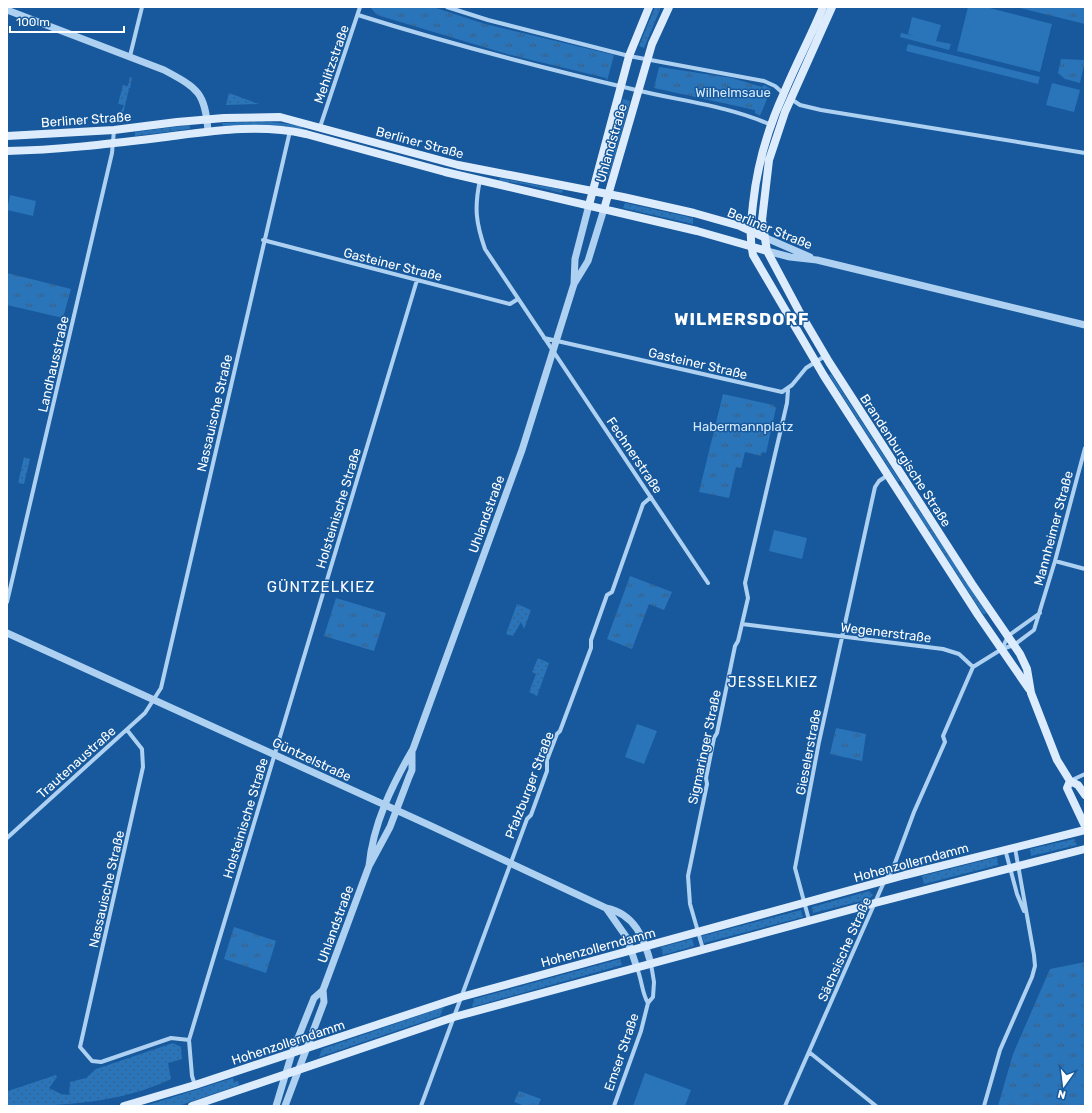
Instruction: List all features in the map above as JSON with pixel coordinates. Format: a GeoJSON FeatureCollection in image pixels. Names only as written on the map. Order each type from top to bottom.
{"type":"FeatureCollection","features":[{"type":"Feature","properties":{"kind":"main road","name":"Uhlandstraße"},"geometry":{"type":"LineString","coordinates":[[589,205],[629,56],[649,7]]}},
{"type":"Feature","properties":{"kind":"main road","name":"Uhlandstraße"},"geometry":{"type":"LineString","coordinates":[[604,209],[647,60],[658,28],[669,7]]}},
{"type":"Feature","properties":{"kind":"main road","name":"Brandenburgische Straße"},"geometry":{"type":"LineString","coordinates":[[823,7],[784,93],[759,165],[750,231],[751,246],[758,265],[815,362],[1031,693]]}},
{"type":"Feature","properties":{"kind":"main road","name":"Brandenburgische Straße"},"geometry":{"type":"LineString","coordinates":[[832,7],[776,134],[767,168],[763,202],[764,237],[767,251],[825,356],[972,584],[1014,645],[1027,669],[1031,693],[1052,747],[1061,767],[1070,781]]}},
{"type":"Feature","properties":{"kind":"main road","name":"Berliner Straße"},"geometry":{"type":"LineString","coordinates":[[7,136],[114,130],[207,119],[280,117],[458,165],[608,194],[694,213],[764,237]]}},
{"type":"Feature","properties":{"kind":"main road","name":"Berliner Straße"},"geometry":{"type":"LineString","coordinates":[[7,151],[37,150],[114,143],[208,131],[254,129],[290,131],[767,251]]}},
{"type":"Feature","properties":{"kind":"main road"},"geometry":{"type":"LineString","coordinates":[[1085,795],[1078,785],[1070,781],[1067,788],[1085,826]]}},
{"type":"Feature","properties":{"kind":"main road","name":"Hohenzollerndamm"},"geometry":{"type":"LineString","coordinates":[[124,1106],[195,1085],[461,997],[1005,849],[1085,830]]}},
{"type":"Feature","properties":{"kind":"main road"},"geometry":{"type":"LineString","coordinates":[[192,1106],[454,1017],[809,920],[1085,849]]}},
{"type":"Feature","properties":{"kind":"street"},"geometry":{"type":"LineString","coordinates":[[130,56],[142,7]]}},
{"type":"Feature","properties":{"kind":"street","name":"Mehlitzstraße"},"geometry":{"type":"LineString","coordinates":[[320,127],[360,7]]}},
{"type":"Feature","properties":{"kind":"street"},"geometry":{"type":"LineString","coordinates":[[447,7],[500,23],[629,56],[764,81],[775,86],[800,105],[821,110],[1085,153]]}},
{"type":"Feature","properties":{"kind":"street"},"geometry":{"type":"LineString","coordinates":[[7,10],[130,56],[164,70],[192,86],[201,96],[207,119],[208,131]]}},
{"type":"Feature","properties":{"kind":"street"},"geometry":{"type":"LineString","coordinates":[[358,15],[515,61],[638,91],[743,113],[772,125]]}},
{"type":"Feature","properties":{"kind":"street","name":"Landhausstraße"},"geometry":{"type":"LineString","coordinates":[[7,602],[66,356],[114,143],[114,130]]}},
{"type":"Feature","properties":{"kind":"street","name":"Nassauische Straße"},"geometry":{"type":"LineString","coordinates":[[155,699],[161,688],[164,677],[263,240],[290,131]]}},
{"type":"Feature","properties":{"kind":"street","name":"Fechnerstraße"},"geometry":{"type":"LineString","coordinates":[[480,180],[476,214],[478,227],[485,249],[708,583]]}},
{"type":"Feature","properties":{"kind":"street","name":"Uhlandstraße"},"geometry":{"type":"LineString","coordinates":[[574,284],[575,259],[589,205]]}},
{"type":"Feature","properties":{"kind":"street","name":"Uhlandstraße"},"geometry":{"type":"LineString","coordinates":[[369,866],[372,839],[385,805],[413,749],[522,450],[574,284],[588,261],[604,209]]}},
{"type":"Feature","properties":{"kind":"street","name":"Berliner Straße"},"geometry":{"type":"LineString","coordinates":[[764,237],[817,260]]}},
{"type":"Feature","properties":{"kind":"street","name":"Gasteiner Straße"},"geometry":{"type":"LineString","coordinates":[[263,240],[510,304],[518,299]]}},
{"type":"Feature","properties":{"kind":"street","name":"Berliner Straße"},"geometry":{"type":"LineString","coordinates":[[767,251],[790,257],[817,260],[1085,325]]}},
{"type":"Feature","properties":{"kind":"street","name":"Holsteinische Straße"},"geometry":{"type":"LineString","coordinates":[[189,1040],[417,280]]}},
{"type":"Feature","properties":{"kind":"street"},"geometry":{"type":"LineString","coordinates":[[544,338],[556,341]]}},
{"type":"Feature","properties":{"kind":"street","name":"Gasteiner Straße"},"geometry":{"type":"LineString","coordinates":[[556,341],[782,392],[788,390]]}},
{"type":"Feature","properties":{"kind":"street"},"geometry":{"type":"LineString","coordinates":[[788,390],[806,368],[825,356]]}},
{"type":"Feature","properties":{"kind":"street","name":"Sigmaringer Straße"},"geometry":{"type":"LineString","coordinates":[[703,950],[690,904],[688,876],[707,784],[706,778],[714,738],[717,733],[735,646],[738,642],[748,598],[745,584],[787,402],[788,390]]}},
{"type":"Feature","properties":{"kind":"street","name":"Mannheimer Straße"},"geometry":{"type":"LineString","coordinates":[[1002,649],[1014,645],[1034,630],[1055,561],[1085,448]]}},
{"type":"Feature","properties":{"kind":"street","name":"Gieselerstraße"},"geometry":{"type":"LineString","coordinates":[[809,920],[796,868],[842,637],[875,487],[879,481],[888,475]]}},
{"type":"Feature","properties":{"kind":"street","name":"Pfalzburger Straße"},"geometry":{"type":"LineString","coordinates":[[421,1106],[511,863],[547,771],[547,760],[557,734],[560,731],[591,648],[591,640],[607,595],[612,592],[644,504],[651,497]]}},
{"type":"Feature","properties":{"kind":"street"},"geometry":{"type":"LineString","coordinates":[[1055,561],[1085,569]]}},
{"type":"Feature","properties":{"kind":"street"},"geometry":{"type":"LineString","coordinates":[[973,667],[1002,649],[1008,636],[1040,613]]}},
{"type":"Feature","properties":{"kind":"street","name":"Wegenerstraße"},"geometry":{"type":"LineString","coordinates":[[742,624],[944,649],[959,654],[973,667]]}},
{"type":"Feature","properties":{"kind":"street","name":"Güntzelstraße"},"geometry":{"type":"LineString","coordinates":[[7,633],[155,699],[606,908],[616,910],[631,922],[641,934],[646,946],[650,964]]}},
{"type":"Feature","properties":{"kind":"street","name":"Sächsische Straße"},"geometry":{"type":"LineString","coordinates":[[785,1106],[884,882],[892,871],[914,812],[945,742],[943,736],[973,667]]}},
{"type":"Feature","properties":{"kind":"street","name":"Trautenaustraße"},"geometry":{"type":"LineString","coordinates":[[7,838],[127,730],[145,713],[155,699]]}},
{"type":"Feature","properties":{"kind":"street","name":"Nassauische Straße"},"geometry":{"type":"LineString","coordinates":[[127,730],[142,749],[143,767],[81,1043],[82,1050],[92,1061],[101,1062],[171,1038],[189,1040]]}},
{"type":"Feature","properties":{"kind":"street","name":"Uhlandstraße"},"geometry":{"type":"LineString","coordinates":[[285,1106],[324,1002],[323,990],[369,866],[380,848],[412,770],[413,749]]}},
{"type":"Feature","properties":{"kind":"street"},"geometry":{"type":"LineString","coordinates":[[1070,781],[1085,774]]}},
{"type":"Feature","properties":{"kind":"street"},"geometry":{"type":"LineString","coordinates":[[984,1106],[1000,1050],[1032,978],[1035,966],[1034,950],[1015,847]]}},
{"type":"Feature","properties":{"kind":"street"},"geometry":{"type":"LineString","coordinates":[[1005,849],[1017,894],[1026,913]]}},
{"type":"Feature","properties":{"kind":"street","name":"Güntzelstraße"},"geometry":{"type":"LineString","coordinates":[[606,908],[624,934],[637,968]]}},
{"type":"Feature","properties":{"kind":"street","name":"Emser Straße"},"geometry":{"type":"LineString","coordinates":[[614,1106],[641,1031],[648,1003],[653,997],[654,987],[650,964]]}},
{"type":"Feature","properties":{"kind":"street","name":"Emser Straße"},"geometry":{"type":"LineString","coordinates":[[637,968],[642,981],[644,997],[648,1003]]}},
{"type":"Feature","properties":{"kind":"street","name":"Uhlandstraße"},"geometry":{"type":"LineString","coordinates":[[276,1106],[292,1053],[314,998],[323,990]]}},
{"type":"Feature","properties":{"kind":"street"},"geometry":{"type":"LineString","coordinates":[[189,1040],[192,1076],[195,1085]]}},
{"type":"Feature","properties":{"kind":"street"},"geometry":{"type":"LineString","coordinates":[[809,1052],[876,1106]]}},
{"type":"Feature","properties":{"kind":"green space"},"geometry":{"type":"Polygon","coordinates":[[[370,7],[433,7],[485,24],[614,55],[607,81],[606,78],[507,54],[377,15],[370,7]]]}},
{"type":"Feature","properties":{"kind":"green space"},"geometry":{"type":"Polygon","coordinates":[[[655,7],[661,7],[644,48],[639,46],[655,7]]]}},
{"type":"Feature","properties":{"kind":"green space"},"geometry":{"type":"Polygon","coordinates":[[[968,7],[986,7],[1052,24],[1040,72],[957,51],[968,7]]]}},
{"type":"Feature","properties":{"kind":"green space"},"geometry":{"type":"Polygon","coordinates":[[[1016,7],[1085,7],[1085,24],[1016,7]]]}},
{"type":"Feature","properties":{"kind":"green space"},"geometry":{"type":"Polygon","coordinates":[[[912,17],[941,25],[936,41],[951,44],[949,50],[900,37],[901,33],[915,36],[908,34],[912,17]]]}},
{"type":"Feature","properties":{"kind":"green space"},"geometry":{"type":"Polygon","coordinates":[[[908,44],[1040,77],[1038,84],[906,51],[908,44]]]}},
{"type":"Feature","properties":{"kind":"green space"},"geometry":{"type":"Polygon","coordinates":[[[1061,59],[1085,60],[1080,83],[1065,79],[1058,73],[1061,59]]]}},
{"type":"Feature","properties":{"kind":"green space","name":"Wilhelmsaue"},"geometry":{"type":"Polygon","coordinates":[[[659,67],[732,78],[762,87],[764,85],[771,89],[760,116],[755,113],[755,110],[654,88],[659,67]]]}},
{"type":"Feature","properties":{"kind":"green space"},"geometry":{"type":"Polygon","coordinates":[[[130,77],[132,78],[130,88],[128,88],[122,118],[118,118],[124,105],[118,104],[123,85],[128,86],[130,77]]]}},
{"type":"Feature","properties":{"kind":"green space"},"geometry":{"type":"Polygon","coordinates":[[[1052,83],[1080,90],[1074,112],[1046,105],[1052,83]]]}},
{"type":"Feature","properties":{"kind":"green space"},"geometry":{"type":"Polygon","coordinates":[[[229,93],[259,104],[226,105],[229,93]]]}},
{"type":"Feature","properties":{"kind":"green space"},"geometry":{"type":"Polygon","coordinates":[[[623,99],[630,102],[609,176],[602,175],[623,99]]]}},
{"type":"Feature","properties":{"kind":"green space"},"geometry":{"type":"Polygon","coordinates":[[[265,121],[303,126],[302,130],[223,126],[222,123],[265,121]]]}},
{"type":"Feature","properties":{"kind":"green space"},"geometry":{"type":"Polygon","coordinates":[[[190,125],[190,129],[135,136],[135,132],[190,125]]]}},
{"type":"Feature","properties":{"kind":"green space"},"geometry":{"type":"Polygon","coordinates":[[[500,178],[563,190],[562,193],[524,184],[499,181],[500,178]]]}},
{"type":"Feature","properties":{"kind":"green space"},"geometry":{"type":"Polygon","coordinates":[[[10,195],[36,201],[33,216],[7,210],[10,195]]]}},
{"type":"Feature","properties":{"kind":"green space"},"geometry":{"type":"Polygon","coordinates":[[[625,203],[693,218],[693,224],[623,208],[625,203]]]}},
{"type":"Feature","properties":{"kind":"green space"},"geometry":{"type":"Polygon","coordinates":[[[7,273],[71,289],[63,318],[7,305],[7,273]]]}},
{"type":"Feature","properties":{"kind":"green space"},"geometry":{"type":"Polygon","coordinates":[[[831,374],[900,481],[898,482],[829,375],[831,374]]]}},
{"type":"Feature","properties":{"kind":"green space","name":"Habermannplatz"},"geometry":{"type":"Polygon","coordinates":[[[723,394],[773,405],[776,408],[766,453],[762,452],[761,456],[745,452],[741,468],[736,467],[729,498],[699,492],[723,394]]]}},
{"type":"Feature","properties":{"kind":"green space"},"geometry":{"type":"Polygon","coordinates":[[[24,457],[30,459],[24,484],[18,483],[24,457]]]}},
{"type":"Feature","properties":{"kind":"green space"},"geometry":{"type":"Polygon","coordinates":[[[902,484],[986,614],[983,614],[900,486],[902,484]]]}},
{"type":"Feature","properties":{"kind":"green space"},"geometry":{"type":"Polygon","coordinates":[[[774,530],[807,538],[802,559],[769,551],[774,530]]]}},
{"type":"Feature","properties":{"kind":"green space"},"geometry":{"type":"Polygon","coordinates":[[[630,576],[672,592],[664,610],[649,604],[632,649],[607,639],[630,576]]]}},
{"type":"Feature","properties":{"kind":"green space"},"geometry":{"type":"Polygon","coordinates":[[[336,598],[386,613],[374,651],[324,636],[336,598]]]}},
{"type":"Feature","properties":{"kind":"green space"},"geometry":{"type":"Polygon","coordinates":[[[517,604],[531,610],[524,629],[521,622],[513,636],[506,634],[517,604]]]}},
{"type":"Feature","properties":{"kind":"green space"},"geometry":{"type":"Polygon","coordinates":[[[538,658],[549,663],[537,696],[529,692],[536,674],[532,672],[538,658]]]}},
{"type":"Feature","properties":{"kind":"green space"},"geometry":{"type":"Polygon","coordinates":[[[637,724],[657,731],[644,764],[625,757],[637,724]]]}},
{"type":"Feature","properties":{"kind":"green space"},"geometry":{"type":"Polygon","coordinates":[[[836,728],[866,734],[862,761],[830,754],[836,728]]]}},
{"type":"Feature","properties":{"kind":"green space"},"geometry":{"type":"Polygon","coordinates":[[[1074,839],[1077,845],[1031,856],[1030,849],[1074,839]]]}},
{"type":"Feature","properties":{"kind":"green space"},"geometry":{"type":"Polygon","coordinates":[[[997,857],[998,865],[924,884],[922,876],[997,857]]]}},
{"type":"Feature","properties":{"kind":"green space"},"geometry":{"type":"Polygon","coordinates":[[[869,891],[873,895],[869,899],[813,913],[812,907],[869,891]]]}},
{"type":"Feature","properties":{"kind":"green space"},"geometry":{"type":"Polygon","coordinates":[[[801,910],[803,917],[704,943],[702,936],[801,910]]]}},
{"type":"Feature","properties":{"kind":"green space"},"geometry":{"type":"Polygon","coordinates":[[[234,927],[276,941],[266,973],[224,959],[234,927]]]}},
{"type":"Feature","properties":{"kind":"green space"},"geometry":{"type":"Polygon","coordinates":[[[692,939],[694,946],[663,955],[661,947],[692,939]]]}},
{"type":"Feature","properties":{"kind":"green space"},"geometry":{"type":"Polygon","coordinates":[[[620,959],[622,965],[472,1007],[474,999],[620,959]]]}},
{"type":"Feature","properties":{"kind":"green space"},"geometry":{"type":"Polygon","coordinates":[[[1085,962],[1085,1106],[998,1106],[1013,1054],[1050,969],[1085,962]]]}},
{"type":"Feature","properties":{"kind":"green space"},"geometry":{"type":"Polygon","coordinates":[[[444,1007],[440,1016],[319,1057],[322,1049],[444,1007]]]}},
{"type":"Feature","properties":{"kind":"green space"},"geometry":{"type":"Polygon","coordinates":[[[173,1043],[181,1047],[182,1059],[168,1063],[171,1079],[152,1087],[91,1102],[8,1106],[8,1091],[56,1075],[57,1077],[49,1088],[61,1094],[69,1095],[70,1082],[86,1078],[96,1069],[173,1043]]]}},
{"type":"Feature","properties":{"kind":"green space"},"geometry":{"type":"Polygon","coordinates":[[[645,1073],[691,1090],[685,1106],[633,1106],[645,1073]]]}},
{"type":"Feature","properties":{"kind":"green space"},"geometry":{"type":"Polygon","coordinates":[[[233,1078],[234,1082],[238,1081],[239,1085],[178,1106],[145,1106],[233,1078]]]}},
{"type":"Feature","properties":{"kind":"green space"},"geometry":{"type":"Polygon","coordinates":[[[519,1091],[541,1099],[538,1106],[525,1106],[514,1102],[519,1091]]]}},
{"type":"Feature","properties":{"kind":"district","name":"WILMERSDORF"},"geometry":{"type":"Point","coordinates":[742,319]}},
{"type":"Feature","properties":{"kind":"district","name":"GÜNTZELKIEZ"},"geometry":{"type":"Point","coordinates":[321,587]}},
{"type":"Feature","properties":{"kind":"district","name":"JESSELKIEZ"},"geometry":{"type":"Point","coordinates":[773,682]}}]}
